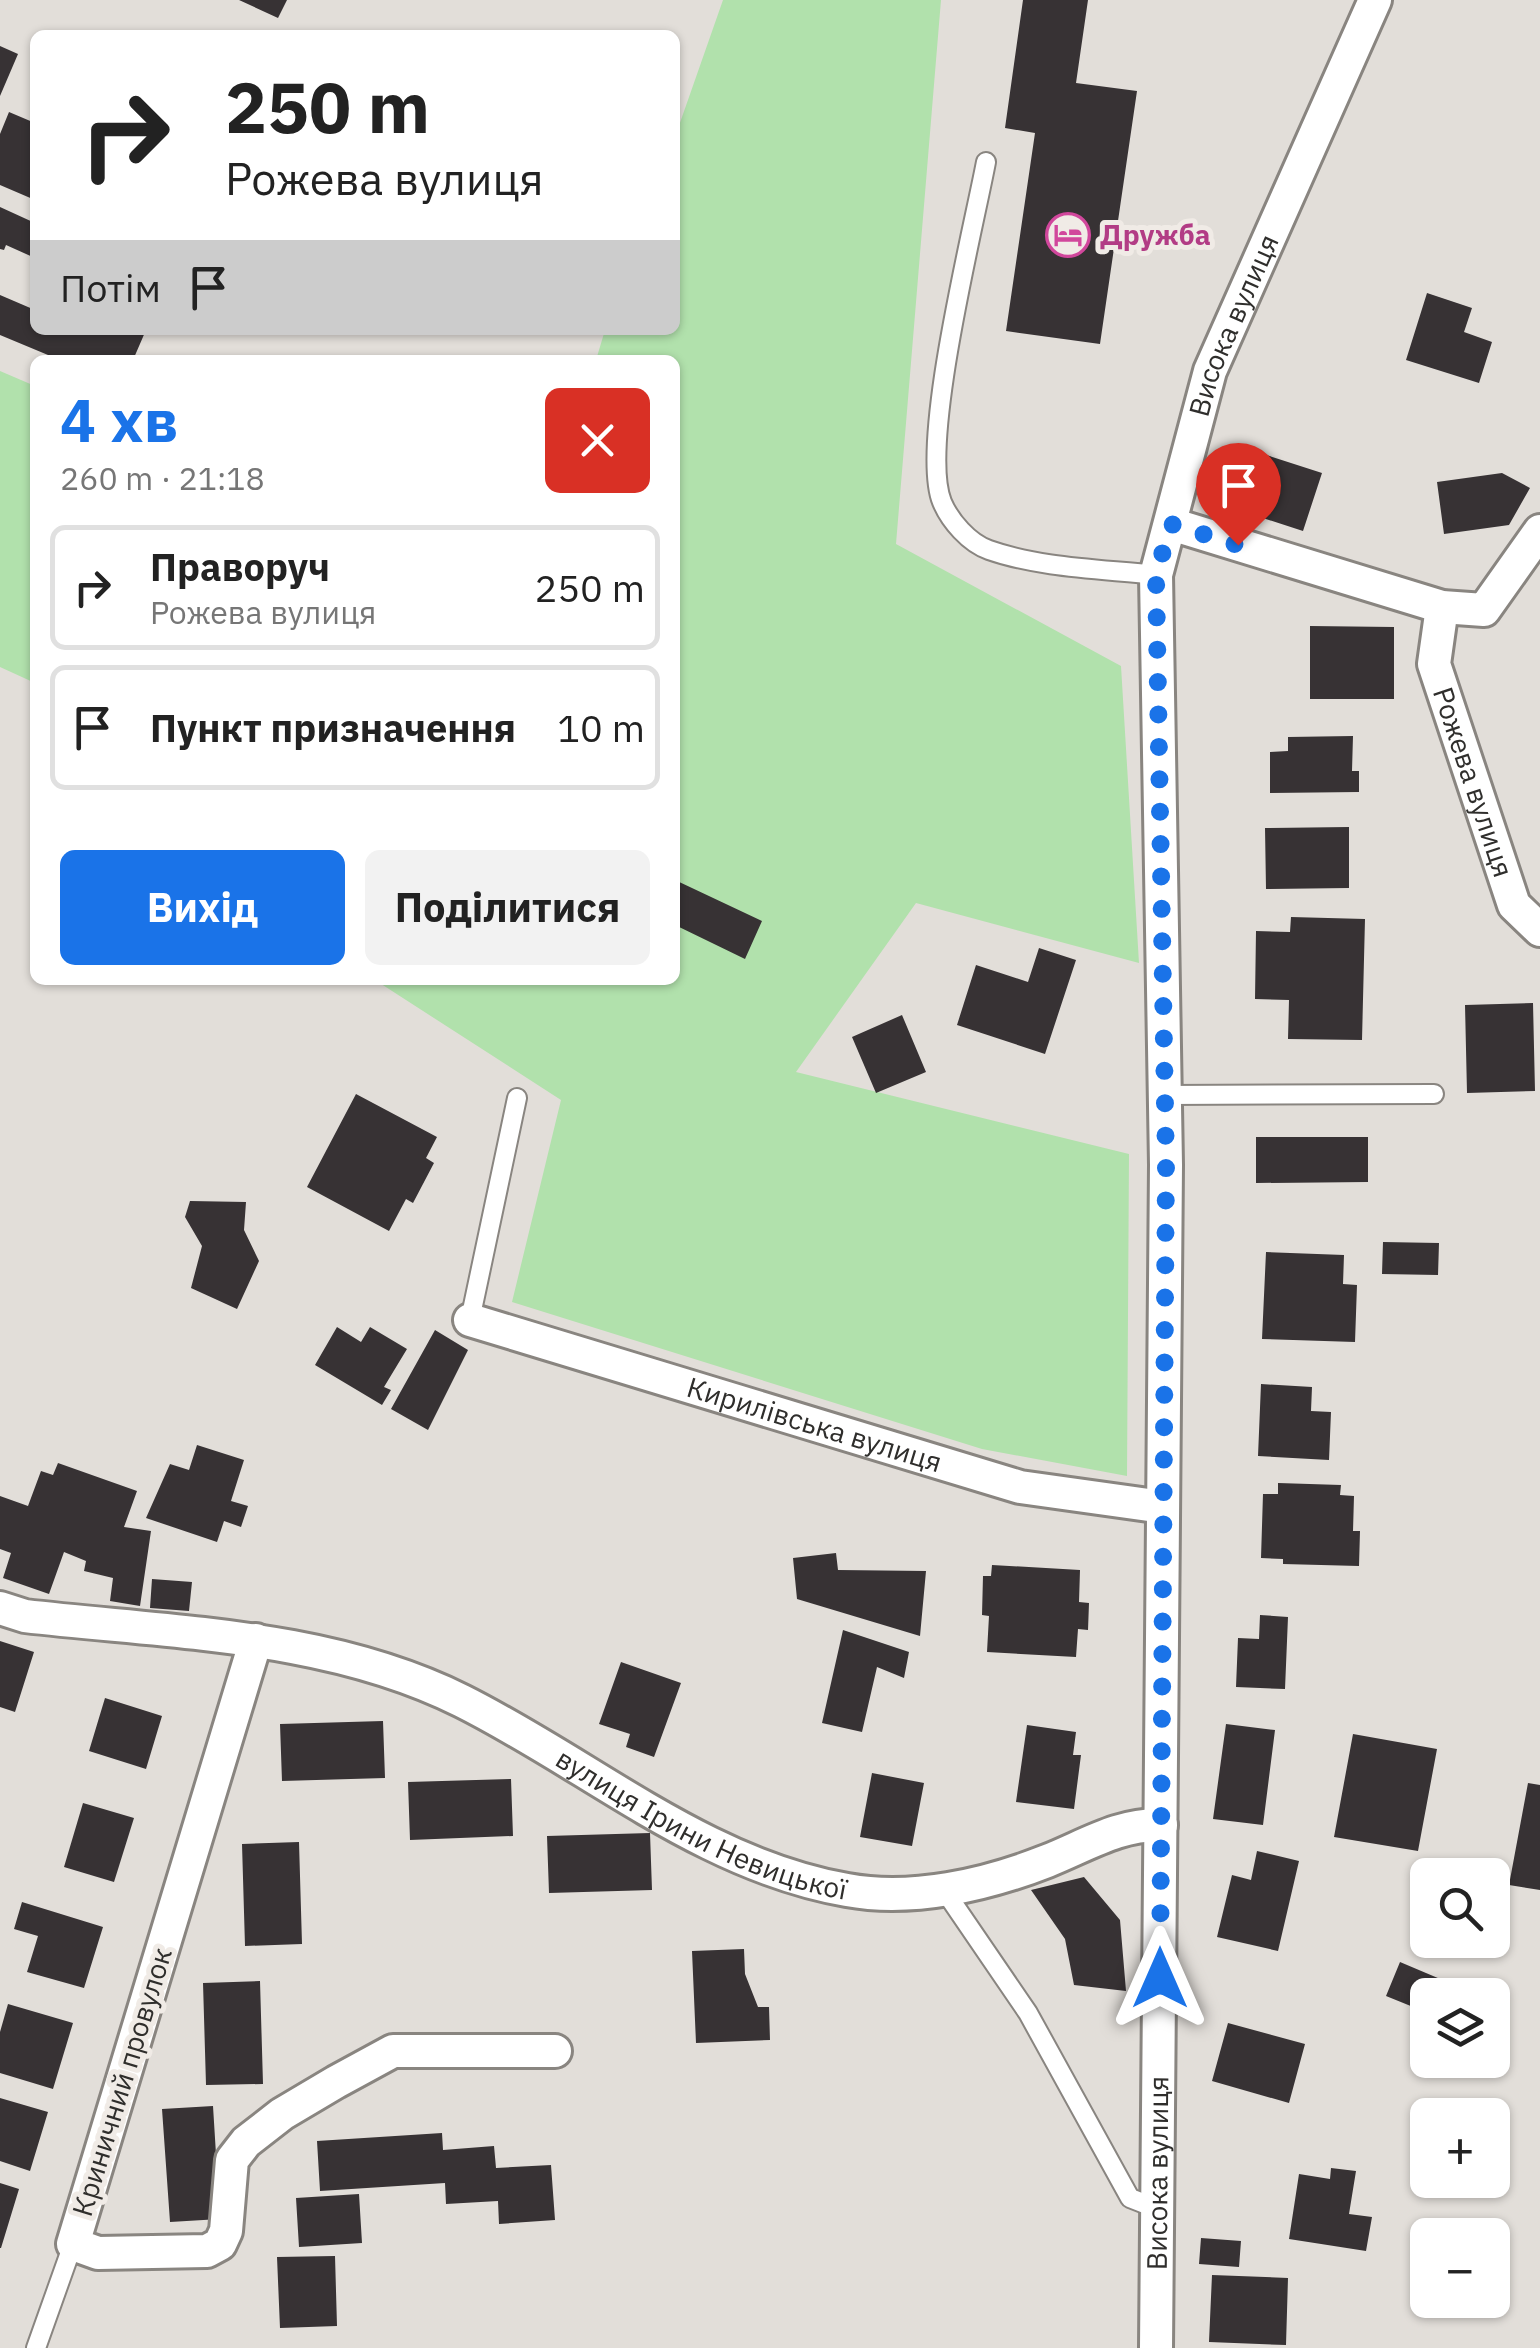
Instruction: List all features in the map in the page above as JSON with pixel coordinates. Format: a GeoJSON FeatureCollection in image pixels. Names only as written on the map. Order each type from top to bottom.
{"type":"FeatureCollection","features":[{"type":"Feature","properties":{"kind":"street","name":"Висока вулиця"},"geometry":{"type":"LineString","coordinates":[[1156,2348],[1165,1096],[1156,575],[1210,371],[1375,0]]}},
{"type":"Feature","properties":{"kind":"street"},"geometry":{"type":"LineString","coordinates":[[1171,524],[1442,607],[1484,610],[1540,531]]}},
{"type":"Feature","properties":{"kind":"street","name":"Рожева вулиця"},"geometry":{"type":"LineString","coordinates":[[1442,607],[1434,664],[1514,906],[1540,930]]}},
{"type":"Feature","properties":{"kind":"street","name":"Кирилівська вулиця"},"geometry":{"type":"LineString","coordinates":[[470,1320],[1020,1488],[1163,1507]]}},
{"type":"Feature","properties":{"kind":"street","name":"вулиця Ірини Невицької"},"geometry":{"type":"LineString","coordinates":[[0,1608],[25,1616],[256,1640],[403,1676],[463,1701],[712,1848],[752,1865],[849,1891],[892,1894],[944,1890],[1040,1864],[1130,1824],[1161,1825]]}},
{"type":"Feature","properties":{"kind":"street","name":"Криничний провулок"},"geometry":{"type":"LineString","coordinates":[[256,1640],[73,2244],[98,2252],[207,2251],[220,2244],[226,2230],[232,2160],[246,2142],[282,2114],[394,2051],[554,2050]]}},
{"type":"Feature","properties":{"kind":"lane"},"geometry":{"type":"LineString","coordinates":[[986,162],[940,410],[935,454],[941,500],[956,526],[987,550],[1156,575]]}},
{"type":"Feature","properties":{"kind":"lane"},"geometry":{"type":"LineString","coordinates":[[1165,1096],[1434,1094]]}},
{"type":"Feature","properties":{"kind":"lane"},"geometry":{"type":"LineString","coordinates":[[470,1320],[518,1098]]}},
{"type":"Feature","properties":{"kind":"lane"},"geometry":{"type":"LineString","coordinates":[[944,1890],[1028,2013],[1130,2198],[1158,2209]]}},
{"type":"Feature","properties":{"kind":"lane"},"geometry":{"type":"LineString","coordinates":[[36,2348],[73,2244]]}},
{"type":"Feature","properties":{"kind":"green space"},"geometry":{"type":"Polygon","coordinates":[[[723,0],[941,0],[896,544],[1121,666],[1139,963],[916,903],[796,1072],[1129,1154],[1127,1476],[982,1449],[512,1302],[561,1100],[383,985],[680,985],[680,355],[598,355],[604,335],[680,335],[680,123],[723,0]]]}},
{"type":"Feature","properties":{"kind":"green space"},"geometry":{"type":"Polygon","coordinates":[[[0,371],[30,384],[30,681],[0,667],[0,371]]]}},
{"type":"Feature","properties":{"kind":"building"},"geometry":{"type":"Polygon","coordinates":[[[239,0],[287,0],[278,18],[239,0]]]}},
{"type":"Feature","properties":{"kind":"building","name":"Дружба"},"geometry":{"type":"Polygon","coordinates":[[[1023,0],[1088,0],[1076,83],[1137,91],[1100,344],[1006,331],[1035,133],[1005,128],[1023,0]]]}},
{"type":"Feature","properties":{"kind":"building"},"geometry":{"type":"Polygon","coordinates":[[[0,46],[18,54],[0,96],[0,46]]]}},
{"type":"Feature","properties":{"kind":"building"},"geometry":{"type":"Polygon","coordinates":[[[9,112],[30,121],[30,198],[0,185],[0,134],[9,112]]]}},
{"type":"Feature","properties":{"kind":"building"},"geometry":{"type":"Polygon","coordinates":[[[0,207],[30,221],[30,256],[6,245],[4,250],[0,249],[0,207]]]}},
{"type":"Feature","properties":{"kind":"building"},"geometry":{"type":"Polygon","coordinates":[[[1427,293],[1472,308],[1464,332],[1492,342],[1479,383],[1406,360],[1427,293]]]}},
{"type":"Feature","properties":{"kind":"building"},"geometry":{"type":"Polygon","coordinates":[[[0,295],[30,308],[30,335],[144,335],[135,355],[48,355],[0,335],[0,295]]]}},
{"type":"Feature","properties":{"kind":"building"},"geometry":{"type":"Polygon","coordinates":[[[1257,452],[1322,473],[1303,531],[1238,510],[1257,452]]]}},
{"type":"Feature","properties":{"kind":"building"},"geometry":{"type":"Polygon","coordinates":[[[1502,473],[1530,488],[1509,525],[1444,534],[1437,482],[1502,473]]]}},
{"type":"Feature","properties":{"kind":"building"},"geometry":{"type":"Polygon","coordinates":[[[1310,626],[1394,627],[1394,699],[1310,699],[1310,626]]]}},
{"type":"Feature","properties":{"kind":"building"},"geometry":{"type":"Polygon","coordinates":[[[1353,736],[1352,771],[1359,771],[1359,792],[1270,793],[1270,752],[1288,751],[1288,737],[1353,736]]]}},
{"type":"Feature","properties":{"kind":"building"},"geometry":{"type":"Polygon","coordinates":[[[1349,827],[1349,888],[1266,889],[1265,828],[1349,827]]]}},
{"type":"Feature","properties":{"kind":"building"},"geometry":{"type":"Polygon","coordinates":[[[680,882],[762,921],[745,959],[680,927],[680,882]]]}},
{"type":"Feature","properties":{"kind":"building"},"geometry":{"type":"Polygon","coordinates":[[[1291,917],[1365,919],[1362,1040],[1288,1039],[1289,1000],[1255,999],[1256,931],[1290,932],[1291,917]]]}},
{"type":"Feature","properties":{"kind":"building"},"geometry":{"type":"Polygon","coordinates":[[[1039,948],[1076,960],[1045,1054],[957,1025],[976,965],[1028,982],[1039,948]]]}},
{"type":"Feature","properties":{"kind":"building"},"geometry":{"type":"Polygon","coordinates":[[[1533,1003],[1535,1091],[1467,1093],[1465,1005],[1533,1003]]]}},
{"type":"Feature","properties":{"kind":"building"},"geometry":{"type":"Polygon","coordinates":[[[902,1015],[926,1072],[876,1093],[852,1037],[902,1015]]]}},
{"type":"Feature","properties":{"kind":"building"},"geometry":{"type":"Polygon","coordinates":[[[356,1094],[437,1137],[426,1158],[434,1163],[413,1203],[406,1199],[389,1231],[307,1187],[356,1094]]]}},
{"type":"Feature","properties":{"kind":"building"},"geometry":{"type":"Polygon","coordinates":[[[1256,1137],[1368,1137],[1368,1182],[1256,1183],[1256,1137]]]}},
{"type":"Feature","properties":{"kind":"building"},"geometry":{"type":"Polygon","coordinates":[[[190,1201],[246,1202],[244,1230],[259,1261],[237,1309],[191,1288],[202,1246],[185,1217],[190,1201]]]}},
{"type":"Feature","properties":{"kind":"building"},"geometry":{"type":"Polygon","coordinates":[[[1383,1242],[1439,1243],[1438,1275],[1382,1274],[1383,1242]]]}},
{"type":"Feature","properties":{"kind":"building"},"geometry":{"type":"Polygon","coordinates":[[[1266,1252],[1344,1255],[1343,1284],[1357,1285],[1355,1342],[1262,1339],[1266,1252]]]}},
{"type":"Feature","properties":{"kind":"building"},"geometry":{"type":"Polygon","coordinates":[[[337,1327],[361,1342],[370,1327],[407,1349],[384,1387],[391,1390],[382,1405],[315,1365],[337,1327]]]}},
{"type":"Feature","properties":{"kind":"building"},"geometry":{"type":"Polygon","coordinates":[[[435,1330],[468,1350],[428,1430],[391,1409],[435,1330]]]}},
{"type":"Feature","properties":{"kind":"building"},"geometry":{"type":"Polygon","coordinates":[[[1261,1384],[1312,1387],[1311,1411],[1331,1412],[1329,1460],[1258,1456],[1261,1384]]]}},
{"type":"Feature","properties":{"kind":"building"},"geometry":{"type":"Polygon","coordinates":[[[197,1445],[244,1460],[231,1501],[248,1506],[241,1527],[224,1521],[217,1542],[146,1518],[170,1464],[189,1470],[197,1445]]]}},
{"type":"Feature","properties":{"kind":"building"},"geometry":{"type":"Polygon","coordinates":[[[58,1463],[137,1491],[124,1527],[151,1531],[140,1606],[110,1601],[113,1578],[84,1571],[86,1561],[64,1552],[49,1594],[3,1578],[11,1553],[0,1549],[0,1496],[28,1506],[41,1471],[53,1475],[58,1463]]]}},
{"type":"Feature","properties":{"kind":"building"},"geometry":{"type":"Polygon","coordinates":[[[1278,1483],[1341,1485],[1340,1495],[1354,1496],[1353,1531],[1360,1531],[1359,1566],[1283,1564],[1283,1559],[1261,1558],[1263,1494],[1278,1494],[1278,1483]]]}},
{"type":"Feature","properties":{"kind":"building"},"geometry":{"type":"Polygon","coordinates":[[[836,1553],[838,1570],[926,1571],[920,1636],[797,1599],[793,1558],[836,1553]]]}},
{"type":"Feature","properties":{"kind":"building"},"geometry":{"type":"Polygon","coordinates":[[[992,1565],[1080,1570],[1079,1602],[1089,1603],[1088,1630],[1078,1629],[1076,1657],[987,1652],[989,1616],[982,1615],[983,1576],[991,1576],[992,1565]]]}},
{"type":"Feature","properties":{"kind":"building"},"geometry":{"type":"Polygon","coordinates":[[[152,1579],[192,1582],[189,1611],[150,1608],[152,1579]]]}},
{"type":"Feature","properties":{"kind":"building"},"geometry":{"type":"Polygon","coordinates":[[[1260,1615],[1288,1617],[1285,1689],[1236,1687],[1238,1638],[1259,1639],[1260,1615]]]}},
{"type":"Feature","properties":{"kind":"building"},"geometry":{"type":"Polygon","coordinates":[[[843,1630],[909,1652],[904,1678],[877,1667],[862,1732],[822,1723],[843,1630]]]}},
{"type":"Feature","properties":{"kind":"building"},"geometry":{"type":"Polygon","coordinates":[[[0,1641],[34,1652],[15,1712],[0,1707],[0,1641]]]}},
{"type":"Feature","properties":{"kind":"building"},"geometry":{"type":"Polygon","coordinates":[[[621,1662],[681,1683],[654,1757],[626,1747],[630,1734],[599,1724],[621,1662]]]}},
{"type":"Feature","properties":{"kind":"building"},"geometry":{"type":"Polygon","coordinates":[[[105,1698],[162,1716],[146,1769],[89,1751],[105,1698]]]}},
{"type":"Feature","properties":{"kind":"building"},"geometry":{"type":"Polygon","coordinates":[[[383,1721],[385,1778],[282,1781],[280,1724],[383,1721]]]}},
{"type":"Feature","properties":{"kind":"building"},"geometry":{"type":"Polygon","coordinates":[[[1226,1724],[1275,1730],[1263,1825],[1213,1819],[1226,1724]]]}},
{"type":"Feature","properties":{"kind":"building"},"geometry":{"type":"Polygon","coordinates":[[[1027,1725],[1076,1732],[1073,1755],[1081,1755],[1074,1809],[1016,1802],[1027,1725]]]}},
{"type":"Feature","properties":{"kind":"building"},"geometry":{"type":"Polygon","coordinates":[[[1353,1734],[1437,1749],[1418,1851],[1334,1837],[1353,1734]]]}},
{"type":"Feature","properties":{"kind":"building"},"geometry":{"type":"Polygon","coordinates":[[[872,1773],[924,1783],[912,1846],[860,1837],[872,1773]]]}},
{"type":"Feature","properties":{"kind":"building"},"geometry":{"type":"Polygon","coordinates":[[[511,1779],[513,1836],[410,1840],[408,1782],[511,1779]]]}},
{"type":"Feature","properties":{"kind":"building"},"geometry":{"type":"Polygon","coordinates":[[[1528,1783],[1540,1785],[1540,1890],[1510,1885],[1528,1783]]]}},
{"type":"Feature","properties":{"kind":"building"},"geometry":{"type":"Polygon","coordinates":[[[83,1803],[134,1818],[114,1882],[64,1867],[83,1803]]]}},
{"type":"Feature","properties":{"kind":"building"},"geometry":{"type":"Polygon","coordinates":[[[650,1833],[652,1890],[549,1893],[547,1836],[650,1833]]]}},
{"type":"Feature","properties":{"kind":"building"},"geometry":{"type":"Polygon","coordinates":[[[299,1842],[302,1944],[245,1946],[242,1844],[299,1842]]]}},
{"type":"Feature","properties":{"kind":"building"},"geometry":{"type":"Polygon","coordinates":[[[1257,1851],[1299,1861],[1278,1951],[1217,1937],[1232,1875],[1251,1880],[1257,1851]]]}},
{"type":"Feature","properties":{"kind":"building"},"geometry":{"type":"Polygon","coordinates":[[[1084,1877],[1120,1920],[1126,1991],[1074,1985],[1065,1939],[1031,1890],[1084,1877]]]}},
{"type":"Feature","properties":{"kind":"building"},"geometry":{"type":"Polygon","coordinates":[[[22,1902],[103,1927],[84,1988],[27,1972],[38,1936],[14,1929],[22,1902]]]}},
{"type":"Feature","properties":{"kind":"building"},"geometry":{"type":"Polygon","coordinates":[[[744,1949],[745,1974],[758,2007],[769,2007],[770,2040],[696,2043],[692,1951],[744,1949]]]}},
{"type":"Feature","properties":{"kind":"building"},"geometry":{"type":"Polygon","coordinates":[[[1400,1962],[1438,1978],[1410,1978],[1410,2006],[1386,1996],[1400,1962]]]}},
{"type":"Feature","properties":{"kind":"building"},"geometry":{"type":"Polygon","coordinates":[[[260,1981],[263,2084],[206,2085],[203,1983],[260,1981]]]}},
{"type":"Feature","properties":{"kind":"building"},"geometry":{"type":"Polygon","coordinates":[[[8,2004],[73,2023],[53,2089],[0,2073],[0,2032],[8,2004]]]}},
{"type":"Feature","properties":{"kind":"building"},"geometry":{"type":"Polygon","coordinates":[[[1228,2023],[1305,2044],[1289,2103],[1212,2081],[1228,2023]]]}},
{"type":"Feature","properties":{"kind":"building"},"geometry":{"type":"Polygon","coordinates":[[[0,2098],[48,2112],[30,2171],[0,2161],[0,2098]]]}},
{"type":"Feature","properties":{"kind":"building"},"geometry":{"type":"Polygon","coordinates":[[[213,2106],[220,2219],[170,2222],[162,2109],[213,2106]]]}},
{"type":"Feature","properties":{"kind":"building"},"geometry":{"type":"Polygon","coordinates":[[[442,2133],[443,2150],[494,2146],[496,2168],[551,2165],[555,2220],[499,2224],[498,2201],[446,2204],[445,2183],[320,2191],[317,2141],[442,2133]]]}},
{"type":"Feature","properties":{"kind":"building"},"geometry":{"type":"Polygon","coordinates":[[[1331,2168],[1356,2171],[1349,2214],[1372,2217],[1366,2251],[1289,2239],[1299,2174],[1330,2179],[1331,2168]]]}},
{"type":"Feature","properties":{"kind":"building"},"geometry":{"type":"Polygon","coordinates":[[[0,2183],[19,2189],[1,2248],[0,2248],[0,2183]]]}},
{"type":"Feature","properties":{"kind":"building"},"geometry":{"type":"Polygon","coordinates":[[[359,2194],[362,2243],[299,2247],[296,2198],[359,2194]]]}},
{"type":"Feature","properties":{"kind":"building"},"geometry":{"type":"Polygon","coordinates":[[[1201,2238],[1241,2241],[1239,2267],[1199,2264],[1201,2238]]]}},
{"type":"Feature","properties":{"kind":"building"},"geometry":{"type":"Polygon","coordinates":[[[335,2256],[337,2326],[280,2328],[277,2257],[335,2256]]]}},
{"type":"Feature","properties":{"kind":"building"},"geometry":{"type":"Polygon","coordinates":[[[1212,2275],[1288,2278],[1286,2345],[1209,2342],[1212,2275]]]}},
{"type":"Feature","properties":{"kind":"place","name":"Дружба"},"geometry":{"type":"Point","coordinates":[1068,235]}},
{"type":"Feature","properties":{"kind":"route"},"geometry":{"type":"LineString","coordinates":[[1160,1978],[1166,1165],[1156,575],[1171,524],[1238,545]]}}]}
